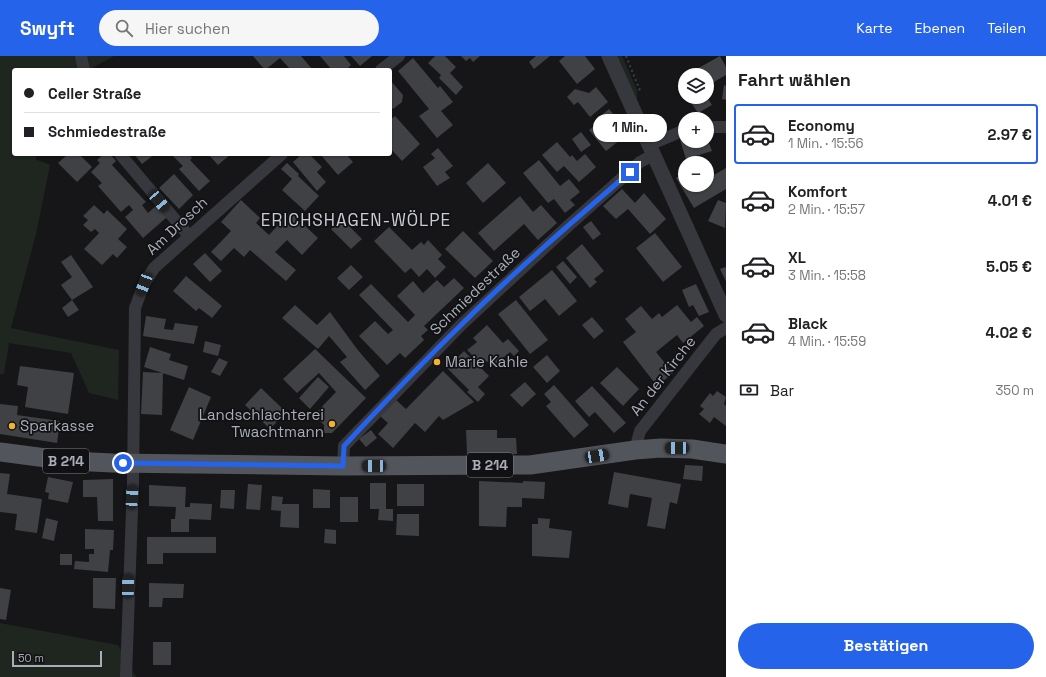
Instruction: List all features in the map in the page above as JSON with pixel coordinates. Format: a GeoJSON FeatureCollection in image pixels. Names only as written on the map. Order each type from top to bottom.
{"type":"FeatureCollection","features":[{"type":"Feature","properties":{"kind":"main road","name":"B 214"},"geometry":{"type":"LineString","coordinates":[[0,452],[69,461],[133,464],[343,466],[530,465],[635,450],[692,448],[726,454]]}},
{"type":"Feature","properties":{"kind":"street"},"geometry":{"type":"LineString","coordinates":[[81,56],[84,68]]}},
{"type":"Feature","properties":{"kind":"street"},"geometry":{"type":"LineString","coordinates":[[384,68],[400,56]]}},
{"type":"Feature","properties":{"kind":"street"},"geometry":{"type":"LineString","coordinates":[[609,56],[726,315]]}},
{"type":"Feature","properties":{"kind":"street"},"geometry":{"type":"LineString","coordinates":[[714,127],[726,126]]}},
{"type":"Feature","properties":{"kind":"street","name":"Schmiedestraße"},"geometry":{"type":"LineString","coordinates":[[343,466],[344,446],[428,357],[568,226],[640,162],[651,150],[678,134]]}},
{"type":"Feature","properties":{"kind":"street"},"geometry":{"type":"LineString","coordinates":[[122,156],[189,236]]}},
{"type":"Feature","properties":{"kind":"street","name":"Am Drosch"},"geometry":{"type":"LineString","coordinates":[[126,677],[133,464],[135,308],[144,284],[154,268],[280,156]]}},
{"type":"Feature","properties":{"kind":"street","name":"An der Kirche"},"geometry":{"type":"LineString","coordinates":[[635,450],[640,431],[716,334],[726,328]]}},
{"type":"Feature","properties":{"kind":"shaded area"},"geometry":{"type":"Polygon","coordinates":[[[0,56],[114,56],[92,68],[12,68],[12,156],[37,156],[35,159],[50,165],[36,234],[11,328],[119,350],[118,400],[89,393],[71,353],[9,343],[4,374],[0,374],[0,56]]]}},
{"type":"Feature","properties":{"kind":"shaded area"},"geometry":{"type":"Polygon","coordinates":[[[615,56],[622,56],[637,90],[637,107],[615,56]]]}},
{"type":"Feature","properties":{"kind":"shaded area"},"geometry":{"type":"Polygon","coordinates":[[[0,623],[118,645],[136,677],[0,677],[0,623]]]}},
{"type":"Feature","properties":{"kind":"building"},"geometry":{"type":"Polygon","coordinates":[[[253,56],[301,56],[311,68],[289,68],[280,58],[268,68],[263,68],[253,56]]]}},
{"type":"Feature","properties":{"kind":"building"},"geometry":{"type":"Polygon","coordinates":[[[320,56],[344,56],[351,65],[348,68],[330,68],[320,56]]]}},
{"type":"Feature","properties":{"kind":"building"},"geometry":{"type":"Polygon","coordinates":[[[351,56],[372,56],[360,66],[351,56]]]}},
{"type":"Feature","properties":{"kind":"building"},"geometry":{"type":"Polygon","coordinates":[[[435,56],[445,56],[456,67],[450,73],[463,87],[456,95],[439,78],[441,75],[428,63],[435,56]]]}},
{"type":"Feature","properties":{"kind":"building"},"geometry":{"type":"Polygon","coordinates":[[[461,56],[480,56],[473,62],[470,58],[466,61],[461,56]]]}},
{"type":"Feature","properties":{"kind":"building"},"geometry":{"type":"Polygon","coordinates":[[[536,56],[550,56],[534,69],[529,62],[536,56]]]}},
{"type":"Feature","properties":{"kind":"building"},"geometry":{"type":"Polygon","coordinates":[[[565,56],[585,56],[595,69],[577,84],[559,61],[565,56]]]}},
{"type":"Feature","properties":{"kind":"building"},"geometry":{"type":"Polygon","coordinates":[[[720,56],[726,67],[726,75],[714,82],[714,68],[699,68],[720,56]]]}},
{"type":"Feature","properties":{"kind":"building"},"geometry":{"type":"Polygon","coordinates":[[[413,58],[438,88],[440,86],[453,102],[441,111],[453,125],[437,138],[419,116],[429,109],[398,71],[413,58]]]}},
{"type":"Feature","properties":{"kind":"building"},"geometry":{"type":"Polygon","coordinates":[[[392,82],[403,95],[402,102],[393,109],[392,82]]]}},
{"type":"Feature","properties":{"kind":"building"},"geometry":{"type":"Polygon","coordinates":[[[724,85],[726,86],[726,100],[722,99],[724,85]]]}},
{"type":"Feature","properties":{"kind":"building"},"geometry":{"type":"Polygon","coordinates":[[[596,87],[608,102],[590,117],[578,102],[574,105],[567,97],[575,89],[589,93],[596,87]]]}},
{"type":"Feature","properties":{"kind":"building"},"geometry":{"type":"Polygon","coordinates":[[[692,104],[712,105],[700,112],[697,112],[692,104]]]}},
{"type":"Feature","properties":{"kind":"building"},"geometry":{"type":"Polygon","coordinates":[[[609,109],[619,121],[610,127],[620,140],[606,151],[589,130],[598,123],[596,120],[609,109]]]}},
{"type":"Feature","properties":{"kind":"building"},"geometry":{"type":"Polygon","coordinates":[[[395,116],[420,144],[402,161],[392,150],[392,118],[395,116]]]}},
{"type":"Feature","properties":{"kind":"building"},"geometry":{"type":"Polygon","coordinates":[[[581,132],[591,145],[581,152],[572,139],[581,132]]]}},
{"type":"Feature","properties":{"kind":"building"},"geometry":{"type":"Polygon","coordinates":[[[557,142],[570,157],[572,155],[577,161],[585,154],[596,167],[579,182],[564,166],[557,172],[542,155],[557,142]]]}},
{"type":"Feature","properties":{"kind":"building"},"geometry":{"type":"Polygon","coordinates":[[[438,148],[453,166],[445,172],[450,178],[437,186],[423,167],[435,158],[431,154],[438,148]]]}},
{"type":"Feature","properties":{"kind":"building"},"geometry":{"type":"Polygon","coordinates":[[[683,148],[711,148],[712,151],[696,156],[685,156],[683,148]]]}},
{"type":"Feature","properties":{"kind":"building"},"geometry":{"type":"Polygon","coordinates":[[[66,156],[81,156],[92,167],[77,182],[58,163],[66,156]]]}},
{"type":"Feature","properties":{"kind":"building"},"geometry":{"type":"Polygon","coordinates":[[[102,156],[112,156],[116,161],[112,165],[146,202],[142,205],[148,213],[157,205],[167,217],[143,238],[125,217],[133,210],[129,205],[121,212],[98,186],[102,183],[91,172],[100,163],[97,160],[102,156]]]}},
{"type":"Feature","properties":{"kind":"building"},"geometry":{"type":"Polygon","coordinates":[[[136,156],[152,156],[142,164],[136,156]]]}},
{"type":"Feature","properties":{"kind":"building"},"geometry":{"type":"Polygon","coordinates":[[[173,156],[190,156],[192,158],[190,160],[210,181],[199,191],[179,169],[183,166],[173,156]]]}},
{"type":"Feature","properties":{"kind":"building"},"geometry":{"type":"Polygon","coordinates":[[[210,156],[229,156],[218,165],[210,156]]]}},
{"type":"Feature","properties":{"kind":"building"},"geometry":{"type":"Polygon","coordinates":[[[300,156],[311,156],[322,167],[317,172],[326,182],[317,191],[293,162],[300,156]]]}},
{"type":"Feature","properties":{"kind":"building"},"geometry":{"type":"Polygon","coordinates":[[[322,156],[348,156],[353,162],[338,175],[322,156]]]}},
{"type":"Feature","properties":{"kind":"building"},"geometry":{"type":"Polygon","coordinates":[[[539,160],[560,186],[569,179],[580,192],[570,200],[575,205],[565,213],[554,199],[548,203],[523,173],[539,160]]]}},
{"type":"Feature","properties":{"kind":"building"},"geometry":{"type":"Polygon","coordinates":[[[287,163],[319,196],[305,211],[282,190],[292,179],[281,169],[287,163]]]}},
{"type":"Feature","properties":{"kind":"building"},"geometry":{"type":"Polygon","coordinates":[[[488,163],[506,183],[483,203],[466,183],[488,163]]]}},
{"type":"Feature","properties":{"kind":"building"},"geometry":{"type":"Polygon","coordinates":[[[726,168],[726,189],[694,208],[684,192],[714,192],[714,175],[726,168]]]}},
{"type":"Feature","properties":{"kind":"building"},"geometry":{"type":"Polygon","coordinates":[[[174,174],[193,195],[179,209],[159,188],[174,174]]]}},
{"type":"Feature","properties":{"kind":"building"},"geometry":{"type":"Polygon","coordinates":[[[622,189],[635,203],[644,193],[666,219],[650,234],[628,209],[616,219],[603,206],[622,189]]]}},
{"type":"Feature","properties":{"kind":"building"},"geometry":{"type":"Polygon","coordinates":[[[520,196],[533,212],[541,205],[557,223],[538,240],[524,224],[494,251],[478,233],[520,196]]]}},
{"type":"Feature","properties":{"kind":"building"},"geometry":{"type":"Polygon","coordinates":[[[241,200],[260,218],[256,223],[269,235],[290,212],[318,238],[302,255],[287,240],[275,252],[296,270],[286,281],[250,250],[244,257],[234,248],[221,261],[211,252],[231,231],[221,222],[241,200]]]}},
{"type":"Feature","properties":{"kind":"building"},"geometry":{"type":"Polygon","coordinates":[[[718,200],[726,203],[725,228],[708,221],[718,200]]]}},
{"type":"Feature","properties":{"kind":"building"},"geometry":{"type":"Polygon","coordinates":[[[94,205],[104,214],[107,210],[127,229],[118,239],[127,247],[117,258],[113,254],[102,265],[84,249],[99,233],[95,229],[91,232],[83,225],[88,220],[83,216],[94,205]]]}},
{"type":"Feature","properties":{"kind":"building"},"geometry":{"type":"Polygon","coordinates":[[[342,219],[362,239],[351,249],[331,229],[342,219]]]}},
{"type":"Feature","properties":{"kind":"building"},"geometry":{"type":"Polygon","coordinates":[[[591,221],[601,234],[593,240],[583,227],[591,221]]]}},
{"type":"Feature","properties":{"kind":"building"},"geometry":{"type":"Polygon","coordinates":[[[389,227],[412,250],[421,242],[424,245],[428,240],[442,255],[438,259],[446,267],[435,278],[427,269],[419,277],[411,268],[405,273],[374,241],[389,227]]]}},
{"type":"Feature","properties":{"kind":"building"},"geometry":{"type":"Polygon","coordinates":[[[463,231],[493,261],[475,278],[445,249],[463,231]]]}},
{"type":"Feature","properties":{"kind":"building"},"geometry":{"type":"Polygon","coordinates":[[[655,233],[682,267],[663,282],[636,248],[655,233]]]}},
{"type":"Feature","properties":{"kind":"building"},"geometry":{"type":"Polygon","coordinates":[[[582,244],[604,271],[594,279],[597,282],[590,288],[566,258],[582,244]]]}},
{"type":"Feature","properties":{"kind":"building"},"geometry":{"type":"Polygon","coordinates":[[[205,253],[222,271],[210,282],[193,264],[205,253]]]}},
{"type":"Feature","properties":{"kind":"building"},"geometry":{"type":"Polygon","coordinates":[[[71,255],[93,287],[72,300],[61,285],[72,277],[61,262],[71,255]]]}},
{"type":"Feature","properties":{"kind":"building"},"geometry":{"type":"Polygon","coordinates":[[[563,261],[577,277],[570,284],[556,267],[563,261]]]}},
{"type":"Feature","properties":{"kind":"building"},"geometry":{"type":"Polygon","coordinates":[[[351,265],[363,277],[349,290],[337,278],[351,265]]]}},
{"type":"Feature","properties":{"kind":"building"},"geometry":{"type":"Polygon","coordinates":[[[726,268],[726,281],[720,269],[726,268]]]}},
{"type":"Feature","properties":{"kind":"building"},"geometry":{"type":"Polygon","coordinates":[[[552,270],[577,301],[559,316],[545,299],[530,311],[519,297],[552,270]]]}},
{"type":"Feature","properties":{"kind":"building"},"geometry":{"type":"Polygon","coordinates":[[[186,276],[222,306],[212,318],[199,308],[196,311],[173,291],[186,276]]]}},
{"type":"Feature","properties":{"kind":"building"},"geometry":{"type":"Polygon","coordinates":[[[454,278],[464,288],[424,326],[428,330],[421,336],[424,340],[405,358],[400,353],[387,365],[359,336],[375,321],[388,334],[393,330],[359,295],[371,284],[408,322],[415,315],[397,296],[413,281],[423,293],[437,280],[444,287],[454,278]]]}},
{"type":"Feature","properties":{"kind":"building"},"geometry":{"type":"Polygon","coordinates":[[[696,284],[709,312],[699,316],[693,305],[689,307],[682,290],[696,284]]]}},
{"type":"Feature","properties":{"kind":"building"},"geometry":{"type":"Polygon","coordinates":[[[72,300],[79,310],[68,317],[62,308],[72,300]]]}},
{"type":"Feature","properties":{"kind":"building"},"geometry":{"type":"Polygon","coordinates":[[[516,300],[548,340],[530,354],[498,314],[516,300]]]}},
{"type":"Feature","properties":{"kind":"building"},"geometry":{"type":"Polygon","coordinates":[[[295,305],[317,325],[330,312],[357,349],[380,376],[365,390],[340,362],[347,357],[329,336],[318,349],[282,318],[295,305]]]}},
{"type":"Feature","properties":{"kind":"building"},"geometry":{"type":"Polygon","coordinates":[[[677,305],[691,322],[697,317],[704,326],[683,343],[677,335],[656,352],[673,373],[657,386],[623,342],[636,332],[625,319],[641,306],[652,319],[659,313],[662,317],[677,305]]]}},
{"type":"Feature","properties":{"kind":"building"},"geometry":{"type":"Polygon","coordinates":[[[146,316],[166,319],[164,329],[173,330],[175,323],[198,326],[194,344],[143,336],[146,316]]]}},
{"type":"Feature","properties":{"kind":"building"},"geometry":{"type":"Polygon","coordinates":[[[592,317],[604,331],[594,339],[582,325],[592,317]]]}},
{"type":"Feature","properties":{"kind":"building"},"geometry":{"type":"Polygon","coordinates":[[[487,325],[503,343],[508,339],[519,351],[514,356],[510,352],[497,363],[477,360],[467,350],[477,342],[473,338],[487,325]]]}},
{"type":"Feature","properties":{"kind":"building"},"geometry":{"type":"Polygon","coordinates":[[[205,341],[221,345],[218,356],[203,352],[205,341]]]}},
{"type":"Feature","properties":{"kind":"building"},"geometry":{"type":"Polygon","coordinates":[[[150,347],[171,354],[169,360],[188,366],[184,380],[144,367],[150,347]]]}},
{"type":"Feature","properties":{"kind":"building"},"geometry":{"type":"Polygon","coordinates":[[[315,349],[366,398],[332,433],[324,433],[324,425],[314,415],[336,392],[319,373],[297,393],[283,379],[315,349]]]}},
{"type":"Feature","properties":{"kind":"building"},"geometry":{"type":"Polygon","coordinates":[[[464,351],[489,376],[478,387],[485,394],[478,402],[467,392],[469,390],[447,368],[464,351]]]}},
{"type":"Feature","properties":{"kind":"building"},"geometry":{"type":"Polygon","coordinates":[[[547,355],[560,371],[547,383],[533,367],[547,355]]]}},
{"type":"Feature","properties":{"kind":"building"},"geometry":{"type":"Polygon","coordinates":[[[219,358],[228,362],[220,376],[211,372],[219,358]]]}},
{"type":"Feature","properties":{"kind":"building"},"geometry":{"type":"Polygon","coordinates":[[[20,366],[74,373],[68,414],[25,407],[28,387],[17,385],[20,366]]]}},
{"type":"Feature","properties":{"kind":"building"},"geometry":{"type":"Polygon","coordinates":[[[617,367],[639,389],[623,406],[600,383],[617,367]]]}},
{"type":"Feature","properties":{"kind":"building"},"geometry":{"type":"Polygon","coordinates":[[[443,371],[474,402],[443,420],[439,416],[425,432],[415,423],[393,448],[378,434],[388,423],[380,416],[395,399],[406,409],[443,371]]]}},
{"type":"Feature","properties":{"kind":"building"},"geometry":{"type":"Polygon","coordinates":[[[143,372],[163,373],[162,415],[141,414],[143,372]]]}},
{"type":"Feature","properties":{"kind":"building"},"geometry":{"type":"Polygon","coordinates":[[[318,377],[329,387],[310,409],[299,398],[318,377]]]}},
{"type":"Feature","properties":{"kind":"building"},"geometry":{"type":"Polygon","coordinates":[[[525,382],[536,394],[522,407],[510,395],[525,382]]]}},
{"type":"Feature","properties":{"kind":"building"},"geometry":{"type":"Polygon","coordinates":[[[554,385],[589,425],[574,438],[546,406],[551,402],[544,394],[554,385]]]}},
{"type":"Feature","properties":{"kind":"building"},"geometry":{"type":"Polygon","coordinates":[[[592,386],[626,423],[614,433],[595,412],[589,417],[575,401],[592,386]]]}},
{"type":"Feature","properties":{"kind":"building"},"geometry":{"type":"Polygon","coordinates":[[[189,387],[211,397],[193,440],[170,430],[189,387]]]}},
{"type":"Feature","properties":{"kind":"building"},"geometry":{"type":"Polygon","coordinates":[[[261,388],[286,412],[270,429],[245,405],[261,388]]]}},
{"type":"Feature","properties":{"kind":"building"},"geometry":{"type":"Polygon","coordinates":[[[717,391],[726,397],[724,404],[726,406],[726,426],[714,417],[710,423],[699,414],[704,409],[700,406],[710,393],[713,396],[717,391]]]}},
{"type":"Feature","properties":{"kind":"building"},"geometry":{"type":"Polygon","coordinates":[[[0,404],[18,406],[17,415],[60,421],[57,443],[0,434],[0,404]]]}},
{"type":"Feature","properties":{"kind":"building"},"geometry":{"type":"Polygon","coordinates":[[[371,430],[377,438],[366,447],[359,439],[371,430]]]}},
{"type":"Feature","properties":{"kind":"building"},"geometry":{"type":"Polygon","coordinates":[[[466,430],[497,430],[497,438],[516,438],[517,454],[467,454],[466,430]]]}},
{"type":"Feature","properties":{"kind":"building"},"geometry":{"type":"Polygon","coordinates":[[[685,465],[703,466],[702,481],[683,479],[685,465]]]}},
{"type":"Feature","properties":{"kind":"building"},"geometry":{"type":"Polygon","coordinates":[[[614,472],[681,484],[677,504],[670,502],[665,529],[647,526],[652,498],[630,494],[628,508],[608,504],[614,472]]]}},
{"type":"Feature","properties":{"kind":"building"},"geometry":{"type":"Polygon","coordinates":[[[0,473],[10,474],[7,494],[42,499],[37,533],[15,530],[17,514],[0,512],[0,473]]]}},
{"type":"Feature","properties":{"kind":"building"},"geometry":{"type":"Polygon","coordinates":[[[48,477],[73,482],[68,503],[48,499],[49,493],[45,492],[48,477]]]}},
{"type":"Feature","properties":{"kind":"building"},"geometry":{"type":"Polygon","coordinates":[[[113,479],[113,521],[98,521],[97,497],[83,497],[83,480],[113,479]]]}},
{"type":"Feature","properties":{"kind":"building"},"geometry":{"type":"Polygon","coordinates":[[[479,481],[523,483],[523,481],[545,482],[544,499],[522,498],[522,507],[507,507],[506,527],[479,526],[479,481]]]}},
{"type":"Feature","properties":{"kind":"building"},"geometry":{"type":"Polygon","coordinates":[[[370,483],[386,483],[386,509],[393,509],[393,521],[378,520],[379,509],[370,509],[370,483]]]}},
{"type":"Feature","properties":{"kind":"building"},"geometry":{"type":"Polygon","coordinates":[[[248,484],[262,485],[260,510],[246,509],[248,484]]]}},
{"type":"Feature","properties":{"kind":"building"},"geometry":{"type":"Polygon","coordinates":[[[397,484],[424,484],[424,506],[397,506],[397,484]]]}},
{"type":"Feature","properties":{"kind":"building"},"geometry":{"type":"Polygon","coordinates":[[[149,485],[186,487],[185,507],[190,507],[190,503],[212,504],[211,520],[189,519],[189,532],[171,532],[171,519],[175,519],[176,507],[149,506],[149,485]]]}},
{"type":"Feature","properties":{"kind":"building"},"geometry":{"type":"Polygon","coordinates":[[[313,489],[330,490],[330,508],[313,508],[313,489]]]}},
{"type":"Feature","properties":{"kind":"building"},"geometry":{"type":"Polygon","coordinates":[[[221,490],[235,490],[234,509],[220,508],[221,490]]]}},
{"type":"Feature","properties":{"kind":"building"},"geometry":{"type":"Polygon","coordinates":[[[272,496],[283,497],[282,504],[299,504],[299,528],[280,527],[281,511],[271,510],[272,496]]]}},
{"type":"Feature","properties":{"kind":"building"},"geometry":{"type":"Polygon","coordinates":[[[340,497],[358,497],[358,522],[340,522],[340,497]]]}},
{"type":"Feature","properties":{"kind":"building"},"geometry":{"type":"Polygon","coordinates":[[[397,514],[419,514],[419,536],[396,535],[397,514]]]}},
{"type":"Feature","properties":{"kind":"building"},"geometry":{"type":"Polygon","coordinates":[[[46,518],[58,521],[54,541],[42,538],[46,518]]]}},
{"type":"Feature","properties":{"kind":"building"},"geometry":{"type":"Polygon","coordinates":[[[538,518],[550,519],[549,528],[572,531],[569,558],[532,556],[532,524],[538,524],[538,518]]]}},
{"type":"Feature","properties":{"kind":"building"},"geometry":{"type":"Polygon","coordinates":[[[85,529],[114,530],[113,550],[110,550],[108,572],[74,569],[75,561],[89,562],[89,554],[94,554],[94,549],[85,549],[85,529]]]}},
{"type":"Feature","properties":{"kind":"building"},"geometry":{"type":"Polygon","coordinates":[[[325,529],[336,530],[336,544],[324,543],[325,529]]]}},
{"type":"Feature","properties":{"kind":"building"},"geometry":{"type":"Polygon","coordinates":[[[147,537],[216,537],[216,553],[163,553],[163,564],[147,564],[147,537]]]}},
{"type":"Feature","properties":{"kind":"building"},"geometry":{"type":"Polygon","coordinates":[[[60,554],[72,554],[72,565],[60,565],[60,554]]]}},
{"type":"Feature","properties":{"kind":"building"},"geometry":{"type":"Polygon","coordinates":[[[93,578],[116,578],[115,609],[93,608],[93,578]]]}},
{"type":"Feature","properties":{"kind":"building"},"geometry":{"type":"Polygon","coordinates":[[[149,583],[184,584],[183,598],[163,598],[162,607],[149,607],[149,583]]]}},
{"type":"Feature","properties":{"kind":"building"},"geometry":{"type":"Polygon","coordinates":[[[0,588],[11,590],[6,620],[0,619],[0,588]]]}},
{"type":"Feature","properties":{"kind":"building"},"geometry":{"type":"Polygon","coordinates":[[[153,642],[171,642],[171,665],[153,665],[153,642]]]}},
{"type":"Feature","properties":{"kind":"place","name":"Marie Kahle"},"geometry":{"type":"Point","coordinates":[437,362]}},
{"type":"Feature","properties":{"kind":"place","name":"Landschlachterei Twachtmann"},"geometry":{"type":"Point","coordinates":[332,424]}},
{"type":"Feature","properties":{"kind":"place","name":"Sparkasse"},"geometry":{"type":"Point","coordinates":[12,426]}},
{"type":"Feature","properties":{"kind":"district","name":"ERICHSHAGEN-WÖLPE"},"geometry":{"type":"Point","coordinates":[356,220]}},
{"type":"Feature","properties":{"kind":"route"},"geometry":{"type":"LineString","coordinates":[[123,463],[343,466],[344,446],[407,379],[471,315],[568,226],[630,172]]}}]}
